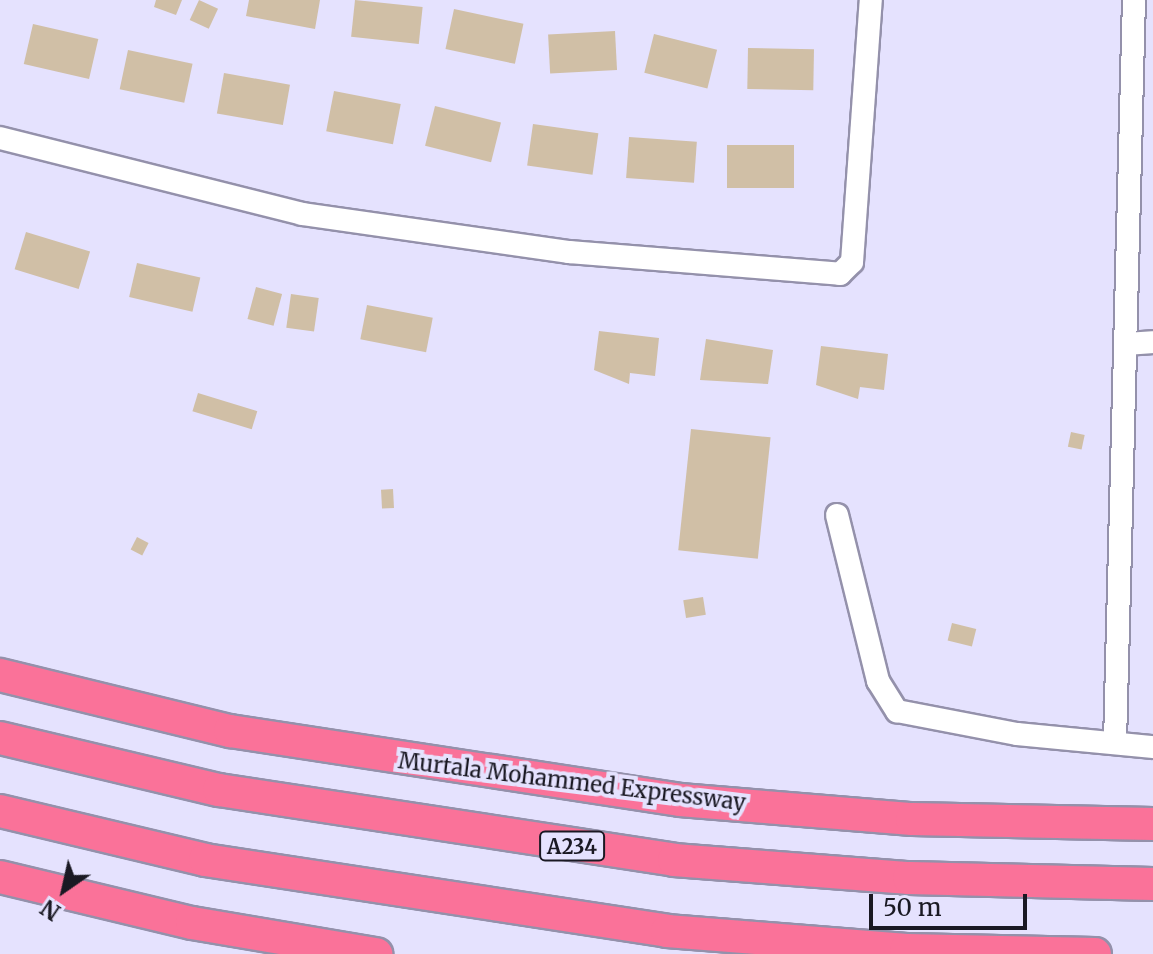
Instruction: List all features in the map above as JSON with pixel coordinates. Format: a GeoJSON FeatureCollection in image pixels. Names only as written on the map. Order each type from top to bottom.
{"type":"FeatureCollection","features":[{"type":"Feature","properties":{"kind":"highway","name":"Murtala Mohammed Expressway"},"geometry":{"type":"LineString","coordinates":[[0,675],[230,731],[665,798],[912,819],[1153,824]]}},
{"type":"Feature","properties":{"kind":"highway","name":"A234"},"geometry":{"type":"LineString","coordinates":[[0,738],[219,790],[664,858],[909,878],[1153,884]]}},
{"type":"Feature","properties":{"kind":"highway"},"geometry":{"type":"LineString","coordinates":[[0,811],[205,860],[667,931],[906,950],[1095,954]]}},
{"type":"Feature","properties":{"kind":"highway"},"geometry":{"type":"LineString","coordinates":[[0,877],[192,923],[376,954]]}},
{"type":"Feature","properties":{"kind":"street"},"geometry":{"type":"LineString","coordinates":[[0,138],[302,214],[569,252],[840,274],[852,262],[871,0]]}},
{"type":"Feature","properties":{"kind":"street"},"geometry":{"type":"LineString","coordinates":[[1115,743],[1134,0]]}},
{"type":"Feature","properties":{"kind":"street"},"geometry":{"type":"LineString","coordinates":[[1126,344],[1153,342]]}},
{"type":"Feature","properties":{"kind":"street"},"geometry":{"type":"LineString","coordinates":[[837,515],[878,681],[897,711],[1153,747]]}},
{"type":"Feature","properties":{"kind":"building"},"geometry":{"type":"Polygon","coordinates":[[[156,0],[182,0],[176,15],[154,7],[156,0]]]}},
{"type":"Feature","properties":{"kind":"building"},"geometry":{"type":"Polygon","coordinates":[[[199,0],[218,9],[209,29],[190,20],[199,0]]]}},
{"type":"Feature","properties":{"kind":"building"},"geometry":{"type":"Polygon","coordinates":[[[249,0],[320,0],[315,29],[246,16],[249,0]]]}},
{"type":"Feature","properties":{"kind":"building"},"geometry":{"type":"Polygon","coordinates":[[[355,0],[423,7],[419,44],[351,37],[355,0]]]}},
{"type":"Feature","properties":{"kind":"building"},"geometry":{"type":"Polygon","coordinates":[[[454,9],[523,24],[515,64],[445,49],[454,9]]]}},
{"type":"Feature","properties":{"kind":"building"},"geometry":{"type":"Polygon","coordinates":[[[33,24],[98,39],[89,79],[24,64],[33,24]]]}},
{"type":"Feature","properties":{"kind":"building"},"geometry":{"type":"Polygon","coordinates":[[[615,31],[617,70],[550,73],[548,35],[615,31]]]}},
{"type":"Feature","properties":{"kind":"building"},"geometry":{"type":"Polygon","coordinates":[[[654,34],[717,50],[707,89],[644,73],[654,34]]]}},
{"type":"Feature","properties":{"kind":"building"},"geometry":{"type":"Polygon","coordinates":[[[748,48],[814,49],[813,90],[747,89],[748,48]]]}},
{"type":"Feature","properties":{"kind":"building"},"geometry":{"type":"Polygon","coordinates":[[[128,50],[193,64],[184,103],[120,89],[128,50]]]}},
{"type":"Feature","properties":{"kind":"building"},"geometry":{"type":"Polygon","coordinates":[[[224,73],[290,85],[283,125],[217,113],[224,73]]]}},
{"type":"Feature","properties":{"kind":"building"},"geometry":{"type":"Polygon","coordinates":[[[334,91],[401,104],[393,144],[326,131],[334,91]]]}},
{"type":"Feature","properties":{"kind":"building"},"geometry":{"type":"Polygon","coordinates":[[[435,106],[501,122],[491,162],[425,146],[435,106]]]}},
{"type":"Feature","properties":{"kind":"building"},"geometry":{"type":"Polygon","coordinates":[[[533,124],[598,133],[593,175],[527,166],[533,124]]]}},
{"type":"Feature","properties":{"kind":"building"},"geometry":{"type":"Polygon","coordinates":[[[629,137],[697,142],[694,183],[626,178],[629,137]]]}},
{"type":"Feature","properties":{"kind":"building"},"geometry":{"type":"Polygon","coordinates":[[[727,145],[794,145],[794,188],[727,188],[727,145]]]}},
{"type":"Feature","properties":{"kind":"building"},"geometry":{"type":"Polygon","coordinates":[[[26,232],[90,252],[79,289],[15,269],[26,232]]]}},
{"type":"Feature","properties":{"kind":"building"},"geometry":{"type":"Polygon","coordinates":[[[137,263],[200,278],[192,312],[129,297],[137,263]]]}},
{"type":"Feature","properties":{"kind":"building"},"geometry":{"type":"Polygon","coordinates":[[[256,287],[282,294],[274,326],[247,319],[256,287]]]}},
{"type":"Feature","properties":{"kind":"building"},"geometry":{"type":"Polygon","coordinates":[[[291,294],[319,298],[314,332],[286,328],[291,294]]]}},
{"type":"Feature","properties":{"kind":"building"},"geometry":{"type":"Polygon","coordinates":[[[367,305],[433,318],[426,352],[360,339],[367,305]]]}},
{"type":"Feature","properties":{"kind":"building"},"geometry":{"type":"Polygon","coordinates":[[[599,331],[659,338],[655,376],[630,373],[629,384],[594,370],[599,331]]]}},
{"type":"Feature","properties":{"kind":"building"},"geometry":{"type":"Polygon","coordinates":[[[706,339],[773,350],[768,384],[700,380],[706,339]]]}},
{"type":"Feature","properties":{"kind":"building"},"geometry":{"type":"Polygon","coordinates":[[[821,346],[888,354],[884,390],[860,387],[858,399],[816,385],[821,346]]]}},
{"type":"Feature","properties":{"kind":"building"},"geometry":{"type":"Polygon","coordinates":[[[198,393],[257,411],[252,429],[192,411],[198,393]]]}},
{"type":"Feature","properties":{"kind":"building"},"geometry":{"type":"Polygon","coordinates":[[[691,429],[771,437],[758,559],[678,550],[691,429]]]}},
{"type":"Feature","properties":{"kind":"building"},"geometry":{"type":"Polygon","coordinates":[[[1071,432],[1085,435],[1082,450],[1068,447],[1071,432]]]}},
{"type":"Feature","properties":{"kind":"building"},"geometry":{"type":"Polygon","coordinates":[[[393,489],[394,508],[382,509],[381,490],[393,489]]]}},
{"type":"Feature","properties":{"kind":"building"},"geometry":{"type":"Polygon","coordinates":[[[137,537],[149,543],[142,555],[131,549],[137,537]]]}},
{"type":"Feature","properties":{"kind":"building"},"geometry":{"type":"Polygon","coordinates":[[[703,597],[706,615],[686,618],[683,600],[703,597]]]}},
{"type":"Feature","properties":{"kind":"building"},"geometry":{"type":"Polygon","coordinates":[[[952,623],[976,629],[972,647],[948,640],[952,623]]]}}]}
